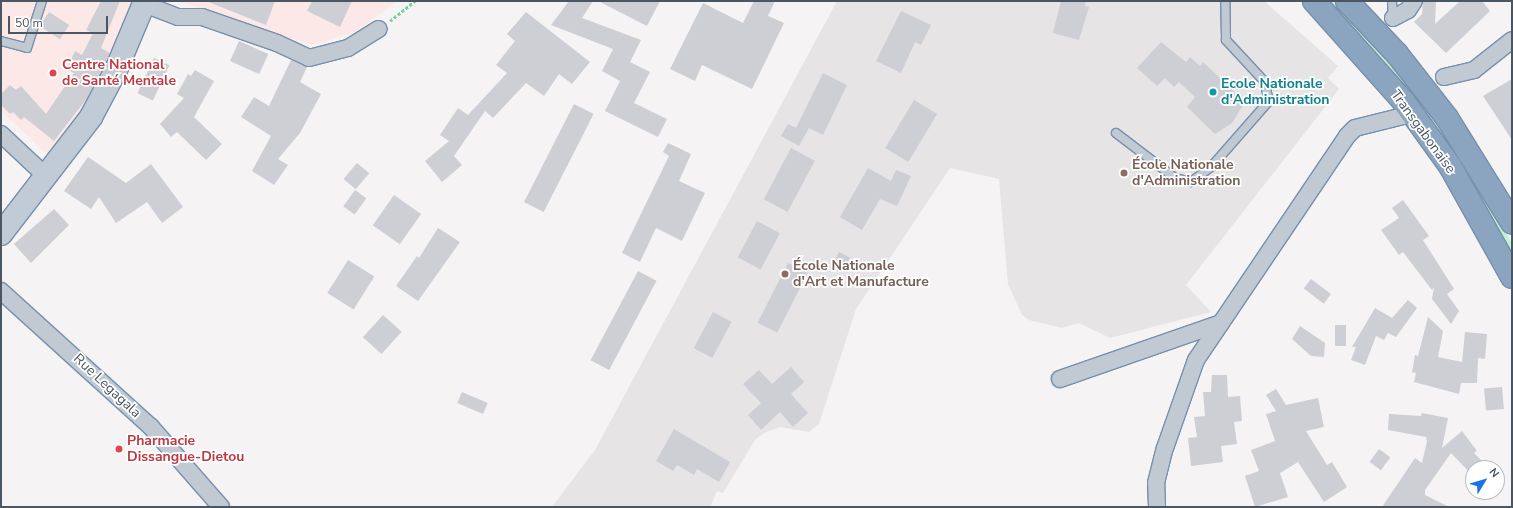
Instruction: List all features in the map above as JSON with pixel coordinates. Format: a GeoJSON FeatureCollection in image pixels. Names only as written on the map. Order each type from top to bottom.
{"type":"FeatureCollection","features":[{"type":"Feature","properties":{"kind":"highway","name":"Transgabonaise"},"geometry":{"type":"LineString","coordinates":[[1314,1],[1411,114],[1450,166],[1512,277]]}},
{"type":"Feature","properties":{"kind":"highway","name":"Transgabonaise"},"geometry":{"type":"LineString","coordinates":[[1347,1],[1397,54],[1443,113],[1512,223]]}},
{"type":"Feature","properties":{"kind":"street"},"geometry":{"type":"LineString","coordinates":[[1393,18],[1408,10],[1414,1]]}},
{"type":"Feature","properties":{"kind":"street"},"geometry":{"type":"LineString","coordinates":[[1,234],[47,176],[107,88],[144,3],[178,17],[202,17],[277,43],[309,58],[348,48],[379,29]]}},
{"type":"Feature","properties":{"kind":"street"},"geometry":{"type":"LineString","coordinates":[[1444,76],[1474,70],[1512,40]]}},
{"type":"Feature","properties":{"kind":"street"},"geometry":{"type":"LineString","coordinates":[[1156,507],[1156,483],[1180,397],[1196,360],[1266,262],[1347,136],[1355,128],[1411,114]]}},
{"type":"Feature","properties":{"kind":"street"},"geometry":{"type":"LineString","coordinates":[[1,134],[47,176]]}},
{"type":"Feature","properties":{"kind":"street","name":"Rue Legagala"},"geometry":{"type":"LineString","coordinates":[[1,291],[103,380],[151,427],[221,507]]}},
{"type":"Feature","properties":{"kind":"street"},"geometry":{"type":"LineString","coordinates":[[1060,379],[1221,323]]}},
{"type":"Feature","properties":{"kind":"lane"},"geometry":{"type":"LineString","coordinates":[[1,41],[27,48],[42,1]]}},
{"type":"Feature","properties":{"kind":"lane"},"geometry":{"type":"LineString","coordinates":[[1116,133],[1175,178],[1191,182],[1212,166],[1269,101],[1264,81],[1226,40],[1225,1]]}},
{"type":"Feature","properties":{"kind":"lane"},"geometry":{"type":"LineString","coordinates":[[1392,1],[1393,18]]}},
{"type":"Feature","properties":{"kind":"path"},"geometry":{"type":"LineString","coordinates":[[379,29],[415,1]]}},
{"type":"Feature","properties":{"kind":"shaded area","name":"Centre National de Santé Mentale"},"geometry":{"type":"Polygon","coordinates":[[[1,1],[134,1],[94,95],[48,155],[1,111],[1,1]]]}},
{"type":"Feature","properties":{"kind":"shaded area"},"geometry":{"type":"Polygon","coordinates":[[[177,1],[397,1],[356,32],[312,45],[177,1]]]}},
{"type":"Feature","properties":{"kind":"shaded area"},"geometry":{"type":"Polygon","coordinates":[[[837,1],[1264,1],[1338,66],[1328,78],[1339,89],[1186,285],[1211,312],[1110,338],[1079,323],[1062,328],[1029,320],[1022,315],[1008,284],[999,179],[950,168],[856,309],[819,424],[809,432],[780,427],[764,433],[755,440],[723,493],[717,491],[710,507],[552,507],[595,450],[837,1]]]}},
{"type":"Feature","properties":{"kind":"green space"},"geometry":{"type":"Polygon","coordinates":[[[1325,1],[1334,1],[1359,27],[1439,124],[1504,227],[1512,244],[1512,258],[1325,1]]]}},
{"type":"Feature","properties":{"kind":"building"},"geometry":{"type":"Polygon","coordinates":[[[101,1],[120,1],[101,48],[110,53],[88,97],[54,141],[24,117],[21,120],[13,112],[10,114],[1,105],[1,94],[10,85],[16,90],[21,86],[46,114],[74,73],[66,69],[75,51],[82,55],[93,33],[86,30],[101,1]]]}},
{"type":"Feature","properties":{"kind":"building"},"geometry":{"type":"Polygon","coordinates":[[[206,1],[275,1],[266,25],[206,1]]]}},
{"type":"Feature","properties":{"kind":"building"},"geometry":{"type":"Polygon","coordinates":[[[312,1],[352,1],[340,27],[307,11],[312,1]]]}},
{"type":"Feature","properties":{"kind":"building"},"geometry":{"type":"Polygon","coordinates":[[[569,1],[593,1],[582,18],[641,40],[630,62],[650,72],[634,103],[667,119],[658,137],[605,111],[620,81],[602,71],[613,49],[551,25],[569,1]]]}},
{"type":"Feature","properties":{"kind":"building"},"geometry":{"type":"Polygon","coordinates":[[[598,1],[660,1],[647,26],[598,1]]]}},
{"type":"Feature","properties":{"kind":"building"},"geometry":{"type":"Polygon","coordinates":[[[754,1],[775,1],[768,16],[784,23],[752,89],[702,65],[695,81],[670,69],[703,3],[743,23],[754,1]]]}},
{"type":"Feature","properties":{"kind":"building"},"geometry":{"type":"Polygon","coordinates":[[[1061,1],[1086,1],[1085,6],[1089,7],[1079,40],[1053,33],[1061,1]]]}},
{"type":"Feature","properties":{"kind":"building"},"geometry":{"type":"Polygon","coordinates":[[[1423,1],[1436,1],[1435,24],[1460,1],[1482,1],[1490,11],[1446,53],[1414,22],[1422,14],[1423,1]]]}},
{"type":"Feature","properties":{"kind":"building"},"geometry":{"type":"Polygon","coordinates":[[[901,11],[931,25],[921,45],[915,42],[901,73],[876,61],[901,11]]]}},
{"type":"Feature","properties":{"kind":"building"},"geometry":{"type":"Polygon","coordinates":[[[49,12],[69,25],[60,39],[40,26],[49,12]]]}},
{"type":"Feature","properties":{"kind":"building"},"geometry":{"type":"Polygon","coordinates":[[[526,12],[590,62],[572,84],[559,74],[544,96],[526,83],[493,118],[485,111],[454,156],[462,165],[442,182],[425,161],[449,141],[440,135],[458,108],[468,115],[507,73],[496,65],[515,41],[507,34],[526,12]]]}},
{"type":"Feature","properties":{"kind":"building"},"geometry":{"type":"Polygon","coordinates":[[[239,41],[268,54],[259,74],[230,61],[239,41]]]}},
{"type":"Feature","properties":{"kind":"building","name":"Ecole Nationale d'Administration"},"geometry":{"type":"Polygon","coordinates":[[[1161,42],[1186,62],[1190,57],[1200,66],[1203,62],[1245,102],[1232,123],[1215,134],[1187,107],[1195,97],[1179,82],[1174,87],[1165,78],[1157,86],[1137,68],[1161,42]]]}},
{"type":"Feature","properties":{"kind":"building"},"geometry":{"type":"Polygon","coordinates":[[[154,58],[169,65],[153,101],[138,93],[154,58]]]}},
{"type":"Feature","properties":{"kind":"building"},"geometry":{"type":"Polygon","coordinates":[[[291,60],[307,67],[300,82],[321,94],[300,133],[278,159],[288,165],[274,185],[252,171],[271,136],[241,117],[254,97],[269,106],[291,60]]]}},
{"type":"Feature","properties":{"kind":"building"},"geometry":{"type":"Polygon","coordinates":[[[195,70],[214,81],[194,117],[222,144],[206,160],[177,132],[171,137],[160,124],[184,98],[177,94],[188,74],[191,76],[195,70]]]}},
{"type":"Feature","properties":{"kind":"building"},"geometry":{"type":"Polygon","coordinates":[[[823,73],[847,85],[823,135],[809,128],[799,146],[781,136],[788,124],[796,128],[823,73]]]}},
{"type":"Feature","properties":{"kind":"building"},"geometry":{"type":"Polygon","coordinates":[[[1512,79],[1512,140],[1483,96],[1512,79]]]}},
{"type":"Feature","properties":{"kind":"building"},"geometry":{"type":"Polygon","coordinates":[[[914,100],[937,114],[908,162],[885,148],[914,100]]]}},
{"type":"Feature","properties":{"kind":"building"},"geometry":{"type":"Polygon","coordinates":[[[574,104],[594,114],[544,212],[524,202],[574,104]]]}},
{"type":"Feature","properties":{"kind":"building"},"geometry":{"type":"Polygon","coordinates":[[[668,143],[691,154],[679,181],[705,193],[682,241],[656,228],[640,262],[622,253],[669,156],[663,152],[668,143]]]}},
{"type":"Feature","properties":{"kind":"building"},"geometry":{"type":"Polygon","coordinates":[[[791,148],[815,161],[788,212],[764,199],[791,148]]]}},
{"type":"Feature","properties":{"kind":"building"},"geometry":{"type":"Polygon","coordinates":[[[88,157],[126,183],[151,164],[183,207],[162,223],[147,202],[116,223],[99,197],[91,209],[64,191],[88,157]]]}},
{"type":"Feature","properties":{"kind":"building"},"geometry":{"type":"Polygon","coordinates":[[[357,163],[369,173],[356,189],[344,179],[357,163]]]}},
{"type":"Feature","properties":{"kind":"building"},"geometry":{"type":"Polygon","coordinates":[[[868,168],[891,181],[896,170],[911,176],[897,206],[880,199],[862,230],[840,217],[868,168]]]}},
{"type":"Feature","properties":{"kind":"building"},"geometry":{"type":"Polygon","coordinates":[[[355,190],[366,198],[355,214],[343,206],[355,190]]]}},
{"type":"Feature","properties":{"kind":"building"},"geometry":{"type":"Polygon","coordinates":[[[394,195],[421,214],[400,244],[373,225],[394,195]]]}},
{"type":"Feature","properties":{"kind":"building"},"geometry":{"type":"Polygon","coordinates":[[[1403,200],[1429,236],[1423,240],[1454,289],[1447,294],[1459,311],[1451,324],[1432,299],[1434,287],[1432,290],[1403,252],[1399,255],[1381,230],[1399,218],[1392,208],[1403,200]]]}},
{"type":"Feature","properties":{"kind":"building"},"geometry":{"type":"Polygon","coordinates":[[[54,209],[69,225],[31,263],[14,244],[54,209]]]}},
{"type":"Feature","properties":{"kind":"building"},"geometry":{"type":"Polygon","coordinates":[[[757,221],[780,233],[761,269],[738,257],[757,221]]]}},
{"type":"Feature","properties":{"kind":"building"},"geometry":{"type":"Polygon","coordinates":[[[438,228],[460,242],[418,301],[396,286],[417,256],[419,258],[438,228]]]}},
{"type":"Feature","properties":{"kind":"building"},"geometry":{"type":"Polygon","coordinates":[[[839,252],[851,258],[845,269],[833,264],[839,252]]]}},
{"type":"Feature","properties":{"kind":"building"},"geometry":{"type":"Polygon","coordinates":[[[348,260],[374,276],[354,310],[327,293],[348,260]]]}},
{"type":"Feature","properties":{"kind":"building"},"geometry":{"type":"Polygon","coordinates":[[[788,263],[808,273],[777,333],[758,323],[788,263]]]}},
{"type":"Feature","properties":{"kind":"building"},"geometry":{"type":"Polygon","coordinates":[[[638,271],[657,281],[609,370],[591,360],[638,271]]]}},
{"type":"Feature","properties":{"kind":"building"},"geometry":{"type":"Polygon","coordinates":[[[1311,279],[1331,294],[1324,304],[1304,289],[1311,279]]]}},
{"type":"Feature","properties":{"kind":"building"},"geometry":{"type":"Polygon","coordinates":[[[1408,300],[1417,308],[1396,337],[1388,333],[1384,340],[1376,336],[1365,365],[1351,360],[1356,347],[1352,347],[1375,308],[1392,318],[1408,300]]]}},
{"type":"Feature","properties":{"kind":"building"},"geometry":{"type":"Polygon","coordinates":[[[713,312],[732,322],[712,358],[694,348],[713,312]]]}},
{"type":"Feature","properties":{"kind":"building"},"geometry":{"type":"Polygon","coordinates":[[[383,315],[402,332],[382,354],[363,337],[383,315]]]}},
{"type":"Feature","properties":{"kind":"building"},"geometry":{"type":"Polygon","coordinates":[[[1428,317],[1443,331],[1438,357],[1462,362],[1465,332],[1487,334],[1485,359],[1478,358],[1477,383],[1461,383],[1459,394],[1414,382],[1416,373],[1412,372],[1415,355],[1418,356],[1428,317]]]}},
{"type":"Feature","properties":{"kind":"building"},"geometry":{"type":"Polygon","coordinates":[[[1335,325],[1346,325],[1346,346],[1335,346],[1335,325]]]}},
{"type":"Feature","properties":{"kind":"building"},"geometry":{"type":"Polygon","coordinates":[[[1300,326],[1325,343],[1324,357],[1311,356],[1292,339],[1300,326]]]}},
{"type":"Feature","properties":{"kind":"building"},"geometry":{"type":"Polygon","coordinates":[[[791,367],[804,382],[791,394],[808,413],[793,427],[780,412],[761,430],[748,415],[761,403],[743,384],[759,370],[772,384],[791,367]]]}},
{"type":"Feature","properties":{"kind":"building"},"geometry":{"type":"Polygon","coordinates":[[[1212,375],[1227,375],[1228,397],[1240,396],[1242,421],[1234,422],[1237,444],[1221,446],[1223,462],[1191,466],[1188,438],[1197,437],[1194,417],[1205,416],[1203,392],[1211,392],[1212,375]]]}},
{"type":"Feature","properties":{"kind":"building"},"geometry":{"type":"Polygon","coordinates":[[[1502,387],[1504,409],[1486,410],[1484,389],[1502,387]]]}},
{"type":"Feature","properties":{"kind":"building"},"geometry":{"type":"Polygon","coordinates":[[[1276,389],[1286,405],[1318,398],[1324,427],[1306,431],[1327,465],[1332,462],[1347,487],[1324,502],[1298,462],[1280,473],[1288,497],[1255,507],[1245,476],[1259,471],[1251,450],[1275,441],[1266,414],[1276,411],[1266,395],[1276,389]]]}},
{"type":"Feature","properties":{"kind":"building"},"geometry":{"type":"Polygon","coordinates":[[[462,392],[488,403],[483,414],[457,403],[462,392]]]}},
{"type":"Feature","properties":{"kind":"building"},"geometry":{"type":"Polygon","coordinates":[[[1422,413],[1448,418],[1442,448],[1462,431],[1477,451],[1474,453],[1481,460],[1465,460],[1465,468],[1451,453],[1425,490],[1425,495],[1449,507],[1382,507],[1415,458],[1422,463],[1427,441],[1426,437],[1388,430],[1389,414],[1421,416],[1422,413]]]}},
{"type":"Feature","properties":{"kind":"building"},"geometry":{"type":"Polygon","coordinates":[[[674,429],[730,462],[719,482],[697,469],[694,475],[677,465],[673,471],[656,461],[674,429]]]}},
{"type":"Feature","properties":{"kind":"building"},"geometry":{"type":"Polygon","coordinates":[[[1379,449],[1390,457],[1381,470],[1370,462],[1379,449]]]}},
{"type":"Feature","properties":{"kind":"place","name":"Centre National de Santé Mentale"},"geometry":{"type":"Point","coordinates":[53,73]}},
{"type":"Feature","properties":{"kind":"place","name":"Ecole Nationale d'Administration"},"geometry":{"type":"Point","coordinates":[1213,92]}},
{"type":"Feature","properties":{"kind":"place","name":"École Nationale d'Administration"},"geometry":{"type":"Point","coordinates":[1124,173]}},
{"type":"Feature","properties":{"kind":"place","name":"École Nationale d'Art et Manufacture"},"geometry":{"type":"Point","coordinates":[785,274]}},
{"type":"Feature","properties":{"kind":"place","name":"Pharmacie Dissangue-Dietou"},"geometry":{"type":"Point","coordinates":[119,449]}}]}
